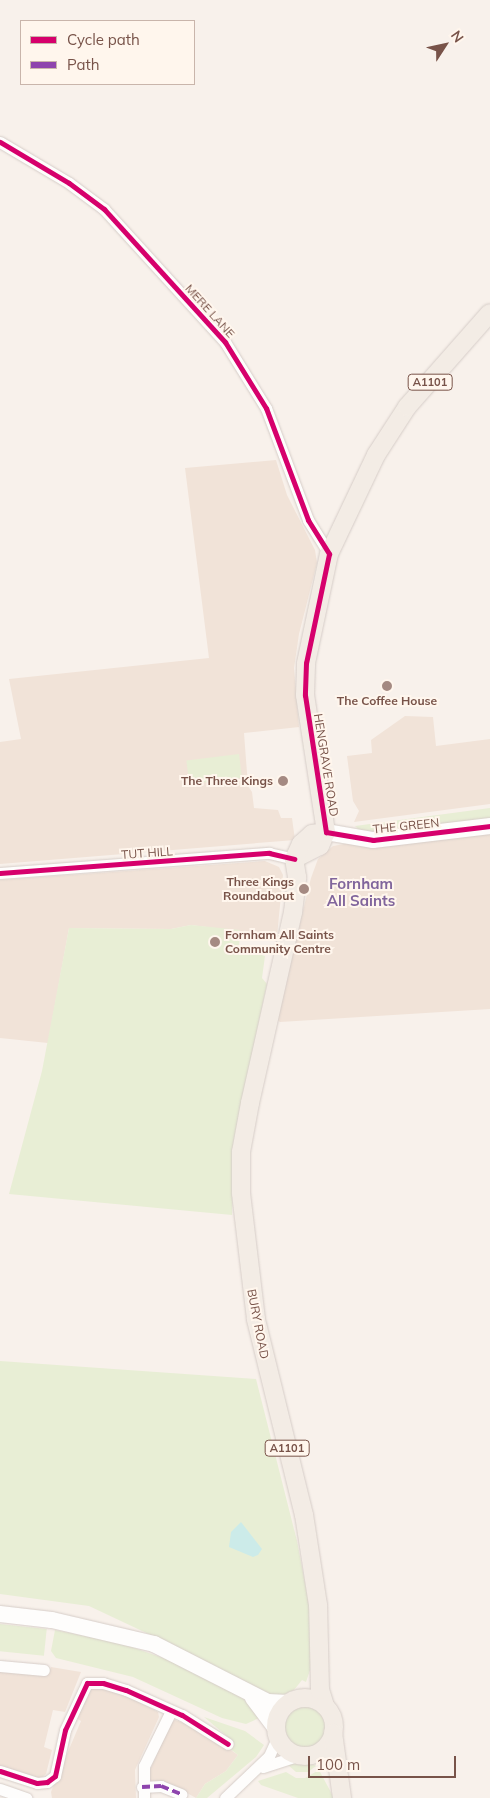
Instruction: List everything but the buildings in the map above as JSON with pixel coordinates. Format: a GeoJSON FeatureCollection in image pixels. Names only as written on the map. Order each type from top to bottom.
{"type":"FeatureCollection","features":[{"type":"Feature","properties":{"kind":"main road","name":"A1101"},"geometry":{"type":"LineString","coordinates":[[329,554],[376,455],[407,407],[490,313]]}},
{"type":"Feature","properties":{"kind":"main road","name":"HENGRAVE ROAD"},"geometry":{"type":"LineString","coordinates":[[326,832],[305,695],[310,636],[329,554]]}},
{"type":"Feature","properties":{"kind":"main road","name":"THE GREEN"},"geometry":{"type":"LineString","coordinates":[[326,832],[373,840],[490,826]]}},
{"type":"Feature","properties":{"kind":"main road"},"geometry":{"type":"LineString","coordinates":[[294,859],[301,844],[312,834],[326,832]]}},
{"type":"Feature","properties":{"kind":"main road","name":"BURY ROAD"},"geometry":{"type":"LineString","coordinates":[[294,859],[297,877],[293,912],[241,1152],[241,1193],[256,1319],[304,1515],[318,1605],[320,1690],[324,1706]]}},
{"type":"Feature","properties":{"kind":"main road"},"geometry":{"type":"LineString","coordinates":[[0,1614],[52,1620],[154,1644],[229,1680],[250,1694],[278,1705],[294,1701],[317,1701],[324,1706],[333,1718],[333,1734],[341,1796]]}},
{"type":"Feature","properties":{"kind":"main road","name":"BURY ROAD"},"geometry":{"type":"LineString","coordinates":[[294,1701],[308,1687],[320,1656]]}},
{"type":"Feature","properties":{"kind":"main road"},"geometry":{"type":"LineString","coordinates":[[250,1694],[290,1752],[321,1764],[341,1796]]}},
{"type":"Feature","properties":{"kind":"main road"},"geometry":{"type":"LineString","coordinates":[[278,1733],[279,1715],[294,1701]]}},
{"type":"Feature","properties":{"kind":"main road"},"geometry":{"type":"LineString","coordinates":[[304,1756],[325,1748],[333,1734]]}},
{"type":"Feature","properties":{"kind":"street","name":"MERE LANE"},"geometry":{"type":"LineString","coordinates":[[0,142],[70,183],[104,209],[225,342],[266,408],[308,520],[329,554]]}},
{"type":"Feature","properties":{"kind":"street","name":"TUT HILL"},"geometry":{"type":"LineString","coordinates":[[0,873],[269,853],[294,859]]}},
{"type":"Feature","properties":{"kind":"street"},"geometry":{"type":"LineString","coordinates":[[0,1666],[44,1670]]}},
{"type":"Feature","properties":{"kind":"street"},"geometry":{"type":"LineString","coordinates":[[0,1771],[36,1783],[48,1782],[54,1776],[65,1730],[87,1683],[103,1683],[126,1690],[171,1711],[228,1744]]}},
{"type":"Feature","properties":{"kind":"street"},"geometry":{"type":"LineString","coordinates":[[171,1711],[144,1766],[143,1793],[161,1786],[181,1794]]}},
{"type":"Feature","properties":{"kind":"street"},"geometry":{"type":"LineString","coordinates":[[225,1798],[269,1756],[278,1733]]}},
{"type":"Feature","properties":{"kind":"street"},"geometry":{"type":"LineString","coordinates":[[255,1771],[285,1758],[304,1756]]}},
{"type":"Feature","properties":{"kind":"street"},"geometry":{"type":"LineString","coordinates":[[0,1789],[26,1798]]}},
{"type":"Feature","properties":{"kind":"shaded area"},"geometry":{"type":"Polygon","coordinates":[[[276,460],[287,495],[315,550],[317,563],[299,634],[294,668],[299,727],[244,733],[248,786],[252,792],[254,808],[278,810],[281,818],[292,818],[295,840],[0,864],[0,742],[21,739],[9,679],[209,658],[185,468],[276,460]]]}},
{"type":"Feature","properties":{"kind":"shaded area"},"geometry":{"type":"Polygon","coordinates":[[[405,716],[433,717],[436,746],[490,739],[490,804],[354,822],[359,811],[353,801],[347,756],[372,753],[371,740],[405,716]]]}},
{"type":"Feature","properties":{"kind":"shaded area"},"geometry":{"type":"Polygon","coordinates":[[[490,832],[490,1009],[280,1022],[276,1019],[311,878],[318,859],[333,846],[350,843],[490,832]]]}},
{"type":"Feature","properties":{"kind":"shaded area"},"geometry":{"type":"Polygon","coordinates":[[[265,861],[279,867],[283,875],[277,936],[191,925],[171,929],[69,928],[48,1043],[0,1038],[0,880],[265,861]]]}},
{"type":"Feature","properties":{"kind":"shaded area"},"geometry":{"type":"Polygon","coordinates":[[[51,1667],[81,1672],[65,1712],[53,1710],[44,1747],[52,1750],[46,1774],[39,1780],[0,1766],[0,1672],[27,1671],[47,1675],[51,1667]]]}},
{"type":"Feature","properties":{"kind":"shaded area"},"geometry":{"type":"Polygon","coordinates":[[[93,1685],[120,1692],[158,1712],[159,1717],[135,1770],[136,1798],[52,1798],[51,1792],[81,1721],[76,1718],[86,1689],[93,1685]]]}},
{"type":"Feature","properties":{"kind":"shaded area"},"geometry":{"type":"Polygon","coordinates":[[[175,1720],[199,1728],[238,1755],[226,1771],[205,1784],[196,1798],[173,1785],[150,1782],[150,1770],[170,1723],[175,1720]]]}},
{"type":"Feature","properties":{"kind":"green space"},"geometry":{"type":"Polygon","coordinates":[[[239,754],[242,778],[189,784],[186,760],[239,754]]]}},
{"type":"Feature","properties":{"kind":"green space"},"geometry":{"type":"Polygon","coordinates":[[[490,808],[490,823],[364,835],[355,826],[490,808]]]}},
{"type":"Feature","properties":{"kind":"green space"},"geometry":{"type":"Polygon","coordinates":[[[191,925],[240,930],[239,948],[265,956],[262,978],[267,984],[235,1134],[232,1215],[9,1194],[42,1071],[69,928],[171,929],[191,925]]]}},
{"type":"Feature","properties":{"kind":"green space"},"geometry":{"type":"Polygon","coordinates":[[[0,1361],[256,1379],[297,1541],[311,1614],[311,1667],[306,1682],[302,1680],[294,1690],[274,1699],[191,1654],[89,1606],[0,1594],[0,1361]]]}},
{"type":"Feature","properties":{"kind":"green space"},"geometry":{"type":"Polygon","coordinates":[[[0,1624],[47,1629],[44,1656],[0,1651],[0,1624]]]}},
{"type":"Feature","properties":{"kind":"green space"},"geometry":{"type":"Polygon","coordinates":[[[55,1630],[120,1643],[169,1660],[242,1697],[259,1718],[246,1724],[222,1718],[133,1677],[56,1658],[51,1651],[55,1630]]]}},
{"type":"Feature","properties":{"kind":"green space"},"geometry":{"type":"Polygon","coordinates":[[[310,1706],[318,1709],[324,1715],[327,1727],[324,1739],[318,1745],[302,1748],[294,1745],[288,1739],[285,1723],[288,1715],[294,1709],[310,1706]]]}},
{"type":"Feature","properties":{"kind":"green space"},"geometry":{"type":"Polygon","coordinates":[[[204,1717],[245,1731],[264,1745],[256,1757],[207,1798],[196,1798],[205,1784],[226,1771],[238,1755],[229,1748],[234,1742],[204,1717]]]}},
{"type":"Feature","properties":{"kind":"green space"},"geometry":{"type":"Polygon","coordinates":[[[298,1759],[316,1766],[308,1772],[296,1772],[287,1764],[298,1759]]]}},
{"type":"Feature","properties":{"kind":"green space"},"geometry":{"type":"Polygon","coordinates":[[[319,1770],[334,1798],[298,1798],[261,1785],[258,1781],[286,1772],[296,1778],[305,1778],[319,1770]]]}},
{"type":"Feature","properties":{"kind":"water"},"geometry":{"type":"Polygon","coordinates":[[[241,1522],[262,1549],[258,1555],[253,1557],[229,1547],[231,1532],[241,1522]]]}},
{"type":"Feature","properties":{"kind":"marked path"},"geometry":{"type":"LineString","coordinates":[[142,1787],[161,1786],[181,1794]]}},
{"type":"Feature","properties":{"kind":"cycle path"},"geometry":{"type":"LineString","coordinates":[[0,142],[69,183],[104,209],[225,342],[266,408],[308,520],[329,554],[306,663],[305,695],[326,832],[373,840],[490,826]]}},
{"type":"Feature","properties":{"kind":"cycle path"},"geometry":{"type":"LineString","coordinates":[[0,873],[269,853],[294,859]]}},
{"type":"Feature","properties":{"kind":"cycle path"},"geometry":{"type":"LineString","coordinates":[[0,1771],[37,1783],[47,1782],[55,1776],[65,1730],[87,1683],[103,1683],[126,1690],[182,1715],[228,1744]]}},
{"type":"Feature","properties":{"kind":"place","name":"The Coffee House"},"geometry":{"type":"Point","coordinates":[387,686]}},
{"type":"Feature","properties":{"kind":"place","name":"The Three Kings"},"geometry":{"type":"Point","coordinates":[283,781]}},
{"type":"Feature","properties":{"kind":"place","name":"Three Kings Roundabout"},"geometry":{"type":"Point","coordinates":[304,889]}},
{"type":"Feature","properties":{"kind":"place","name":"Fornham All Saints Community Centre"},"geometry":{"type":"Point","coordinates":[215,942]}},
{"type":"Feature","properties":{"kind":"district","name":"Fornham All Saints"},"geometry":{"type":"Point","coordinates":[361,892]}}]}
